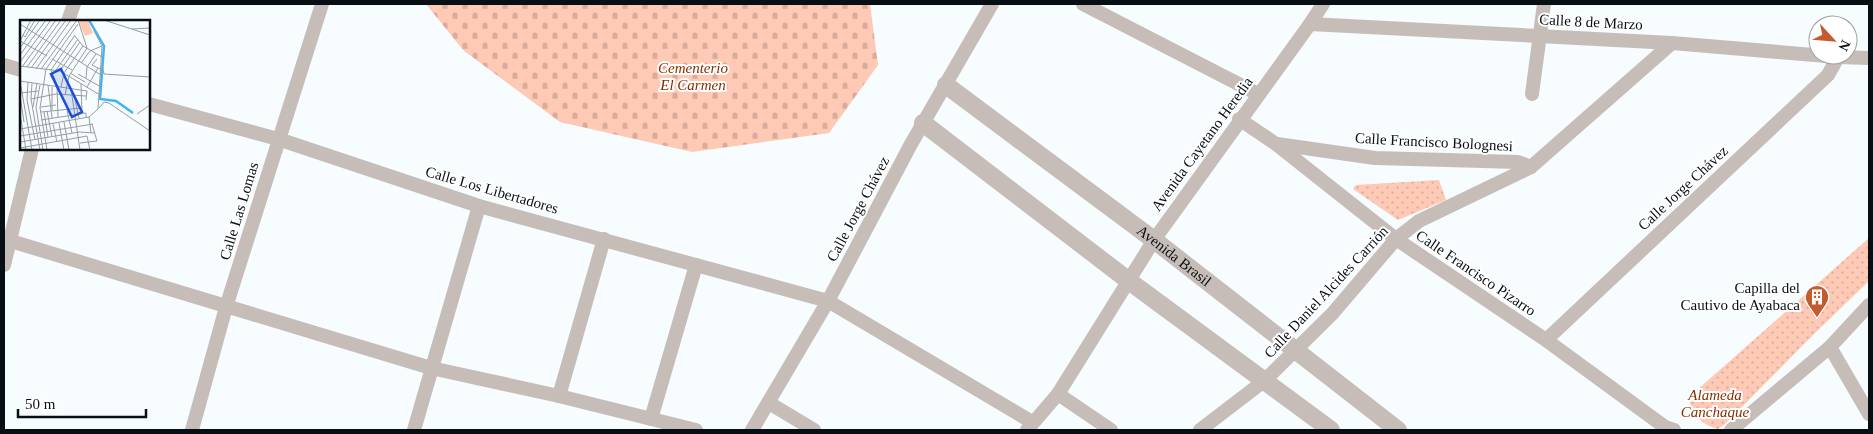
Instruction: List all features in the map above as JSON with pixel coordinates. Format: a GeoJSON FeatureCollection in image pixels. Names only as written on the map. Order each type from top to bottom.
{"type":"FeatureCollection","features":[{"type":"Feature","properties":{"kind":"street"},"geometry":{"type":"LineString","coordinates":[[68,20],[74,4]]}},
{"type":"Feature","properties":{"kind":"street","name":"Calle Las Lomas"},"geometry":{"type":"LineString","coordinates":[[192,430],[226,307],[322,4]]}},
{"type":"Feature","properties":{"kind":"street","name":"Calle Jorge Chávez"},"geometry":{"type":"LineString","coordinates":[[752,430],[828,301],[923,123],[992,4]]}},
{"type":"Feature","properties":{"kind":"street"},"geometry":{"type":"LineString","coordinates":[[1083,4],[1258,94]]}},
{"type":"Feature","properties":{"kind":"street","name":"Avenida Cayetano Heredia"},"geometry":{"type":"LineString","coordinates":[[1030,426],[1058,394],[1154,240],[1323,4]]}},
{"type":"Feature","properties":{"kind":"street"},"geometry":{"type":"LineString","coordinates":[[1532,94],[1544,4]]}},
{"type":"Feature","properties":{"kind":"street","name":"Calle 8 de Marzo"},"geometry":{"type":"LineString","coordinates":[[1310,24],[1672,43],[1808,54]]}},
{"type":"Feature","properties":{"kind":"street","name":"Calle Daniel Alcides Carrión"},"geometry":{"type":"LineString","coordinates":[[1200,430],[1264,381],[1332,314],[1396,239],[1419,221],[1530,167],[1672,43]]}},
{"type":"Feature","properties":{"kind":"street"},"geometry":{"type":"LineString","coordinates":[[4,65],[20,70]]}},
{"type":"Feature","properties":{"kind":"street","name":"Calle Jorge Chávez"},"geometry":{"type":"LineString","coordinates":[[1546,340],[1828,75],[1834,65]]}},
{"type":"Feature","properties":{"kind":"street","name":"Avenida Brasil"},"geometry":{"type":"LineString","coordinates":[[946,85],[1154,240],[1398,430]]}},
{"type":"Feature","properties":{"kind":"street","name":"Calle Los Libertadores"},"geometry":{"type":"LineString","coordinates":[[150,104],[278,139],[479,206],[828,301],[1030,426]]}},
{"type":"Feature","properties":{"kind":"street","name":"Calle Francisco Pizarro"},"geometry":{"type":"LineString","coordinates":[[1240,119],[1276,144],[1396,239],[1546,340],[1665,427],[1674,430]]}},
{"type":"Feature","properties":{"kind":"street"},"geometry":{"type":"LineString","coordinates":[[923,123],[1129,281],[1331,430]]}},
{"type":"Feature","properties":{"kind":"street","name":"Calle Francisco Bolognesi"},"geometry":{"type":"LineString","coordinates":[[1276,144],[1375,158],[1518,162],[1530,167]]}},
{"type":"Feature","properties":{"kind":"street"},"geometry":{"type":"LineString","coordinates":[[4,264],[7,240],[32,150]]}},
{"type":"Feature","properties":{"kind":"street"},"geometry":{"type":"LineString","coordinates":[[414,430],[479,206]]}},
{"type":"Feature","properties":{"kind":"street"},"geometry":{"type":"LineString","coordinates":[[559,396],[604,239]]}},
{"type":"Feature","properties":{"kind":"street"},"geometry":{"type":"LineString","coordinates":[[7,240],[431,368],[559,396],[696,430]]}},
{"type":"Feature","properties":{"kind":"street"},"geometry":{"type":"LineString","coordinates":[[651,419],[696,264]]}},
{"type":"Feature","properties":{"kind":"street"},"geometry":{"type":"LineString","coordinates":[[1731,430],[1830,348],[1869,305]]}},
{"type":"Feature","properties":{"kind":"street"},"geometry":{"type":"LineString","coordinates":[[1830,348],[1869,414]]}},
{"type":"Feature","properties":{"kind":"street"},"geometry":{"type":"LineString","coordinates":[[1058,394],[1111,430]]}},
{"type":"Feature","properties":{"kind":"street"},"geometry":{"type":"LineString","coordinates":[[768,403],[814,430]]}},
{"type":"Feature","properties":{"kind":"green space","name":"Cementerio El Carmen"},"geometry":{"type":"Polygon","coordinates":[[[426,4],[870,4],[878,65],[829,133],[692,152],[560,122],[463,50],[426,4]]]}},
{"type":"Feature","properties":{"kind":"green space"},"geometry":{"type":"Polygon","coordinates":[[[1439,180],[1446,200],[1398,220],[1353,189],[1356,185],[1439,180]]]}},
{"type":"Feature","properties":{"kind":"green space","name":"Alameda Canchaque"},"geometry":{"type":"Polygon","coordinates":[[[1869,238],[1869,281],[1724,425],[1718,429],[1698,418],[1688,398],[1869,238]]]}},
{"type":"Feature","properties":{"kind":"place","name":"Capilla del Cautivo de Ayabaca"},"geometry":{"type":"Point","coordinates":[1817,318]}}]}
